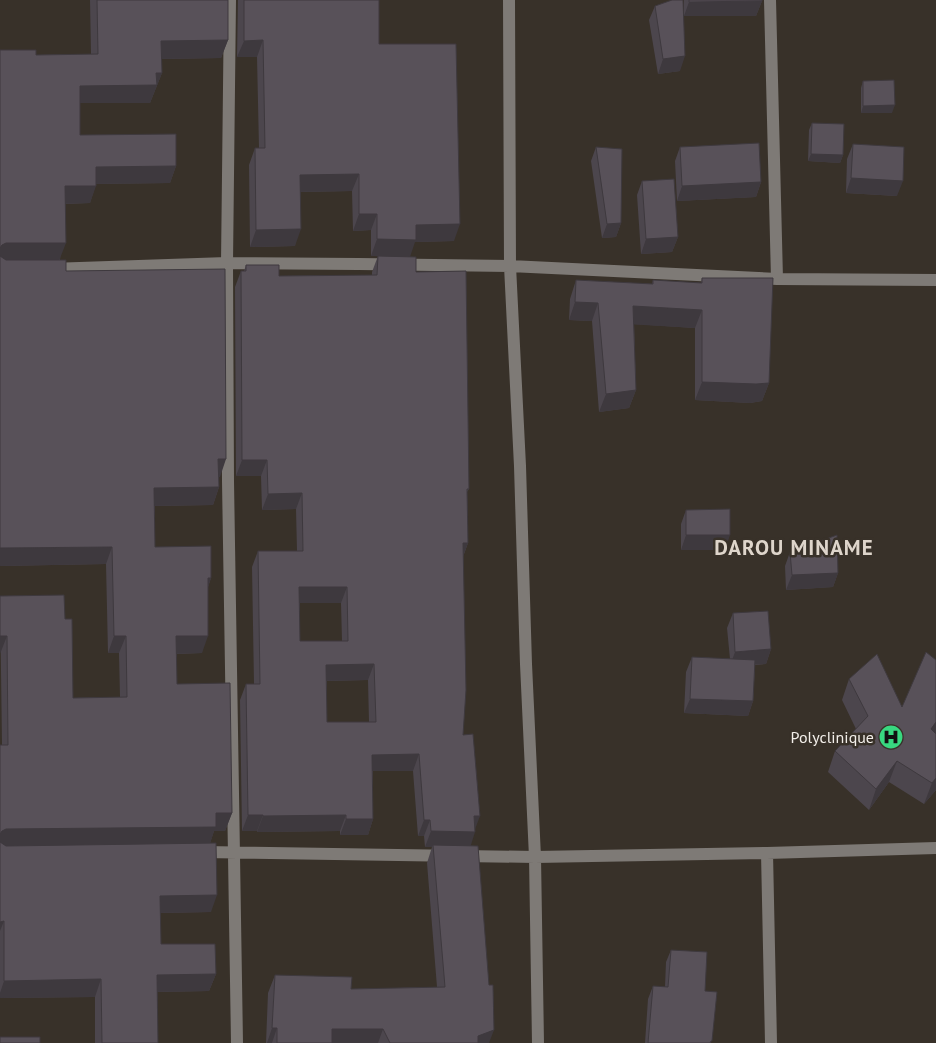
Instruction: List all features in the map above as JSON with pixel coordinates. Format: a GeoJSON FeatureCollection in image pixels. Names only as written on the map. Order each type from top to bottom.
{"type":"FeatureCollection","features":[{"type":"Feature","properties":{"kind":"street"},"geometry":{"type":"LineString","coordinates":[[230,0],[227,263],[228,490],[236,1043]]}},
{"type":"Feature","properties":{"kind":"street"},"geometry":{"type":"LineString","coordinates":[[510,0],[510,266],[520,466],[526,664],[535,857],[538,1043]]}},
{"type":"Feature","properties":{"kind":"street"},"geometry":{"type":"LineString","coordinates":[[770,0],[777,279]]}},
{"type":"Feature","properties":{"kind":"street"},"geometry":{"type":"LineString","coordinates":[[36,269],[227,263],[510,266],[777,279],[936,280]]}},
{"type":"Feature","properties":{"kind":"street"},"geometry":{"type":"LineString","coordinates":[[186,853],[234,852],[535,857],[936,848]]}},
{"type":"Feature","properties":{"kind":"street"},"geometry":{"type":"LineString","coordinates":[[767,853],[771,1043]]}},
{"type":"Feature","properties":{"kind":"building"},"geometry":{"type":"Polygon","coordinates":[[[97,0],[228,0],[228,40],[161,41],[162,73],[156,73],[157,85],[80,86],[80,135],[176,134],[176,166],[96,167],[96,186],[65,186],[66,243],[6,243],[0,248],[0,50],[36,50],[36,55],[98,54],[97,0]]]}},
{"type":"Feature","properties":{"kind":"building"},"geometry":{"type":"Polygon","coordinates":[[[244,0],[379,0],[379,44],[456,44],[460,224],[416,225],[416,240],[377,239],[377,214],[359,214],[359,174],[300,175],[301,229],[256,230],[255,148],[265,148],[263,40],[244,41],[244,0]]]}},
{"type":"Feature","properties":{"kind":"building"},"geometry":{"type":"Polygon","coordinates":[[[672,0],[683,0],[685,56],[663,59],[655,6],[672,0]]]}},
{"type":"Feature","properties":{"kind":"building"},"geometry":{"type":"Polygon","coordinates":[[[689,0],[762,0],[762,1],[689,2],[689,0]]]}},
{"type":"Feature","properties":{"kind":"building"},"geometry":{"type":"Polygon","coordinates":[[[894,80],[895,105],[863,106],[863,81],[894,80]]]}},
{"type":"Feature","properties":{"kind":"building"},"geometry":{"type":"Polygon","coordinates":[[[812,123],[844,124],[843,155],[811,154],[812,123]]]}},
{"type":"Feature","properties":{"kind":"building"},"geometry":{"type":"Polygon","coordinates":[[[759,143],[761,182],[682,186],[680,147],[759,143]]]}},
{"type":"Feature","properties":{"kind":"building"},"geometry":{"type":"Polygon","coordinates":[[[853,144],[904,147],[903,181],[851,178],[853,144]]]}},
{"type":"Feature","properties":{"kind":"building"},"geometry":{"type":"Polygon","coordinates":[[[596,147],[622,149],[621,223],[607,224],[596,147]]]}},
{"type":"Feature","properties":{"kind":"building"},"geometry":{"type":"Polygon","coordinates":[[[674,179],[678,237],[646,239],[642,181],[674,179]]]}},
{"type":"Feature","properties":{"kind":"building"},"geometry":{"type":"Polygon","coordinates":[[[0,256],[6,260],[66,260],[66,271],[225,269],[226,459],[218,459],[219,487],[154,488],[155,547],[211,546],[211,578],[208,578],[208,636],[176,636],[177,684],[230,683],[232,813],[216,813],[216,827],[6,829],[0,834],[0,745],[8,745],[7,636],[0,636],[0,596],[64,595],[65,619],[72,619],[73,698],[127,697],[126,636],[114,636],[112,547],[0,548],[0,256]]]}},
{"type":"Feature","properties":{"kind":"building"},"geometry":{"type":"Polygon","coordinates":[[[378,256],[416,257],[416,272],[466,271],[469,489],[467,489],[468,543],[463,543],[466,690],[463,735],[473,734],[480,816],[474,816],[475,832],[431,831],[430,820],[424,820],[419,754],[372,755],[373,819],[346,819],[346,815],[248,815],[246,684],[260,684],[258,551],[303,551],[302,493],[268,494],[267,460],[242,460],[241,271],[246,271],[246,265],[279,265],[279,276],[377,275],[378,256]],[[299,587],[300,641],[348,641],[347,587],[299,587]],[[374,664],[326,665],[327,722],[376,722],[374,664]]]}},
{"type":"Feature","properties":{"kind":"building"},"geometry":{"type":"Polygon","coordinates":[[[702,278],[773,278],[769,383],[702,382],[702,310],[633,306],[636,390],[606,394],[598,303],[575,302],[576,280],[653,284],[653,280],[702,283],[702,278]]]}},
{"type":"Feature","properties":{"kind":"building"},"geometry":{"type":"Polygon","coordinates":[[[730,509],[730,535],[686,535],[686,510],[730,509]]]}},
{"type":"Feature","properties":{"kind":"building"},"geometry":{"type":"Polygon","coordinates":[[[837,535],[838,573],[792,575],[790,552],[837,535]]]}},
{"type":"Feature","properties":{"kind":"building"},"geometry":{"type":"Polygon","coordinates":[[[768,611],[771,649],[735,652],[733,613],[768,611]]]}},
{"type":"Feature","properties":{"kind":"building"},"geometry":{"type":"Polygon","coordinates":[[[926,652],[936,660],[936,722],[931,729],[936,734],[936,778],[932,783],[897,761],[876,789],[835,751],[868,716],[849,679],[877,654],[902,707],[926,652]]]}},
{"type":"Feature","properties":{"kind":"building"},"geometry":{"type":"Polygon","coordinates":[[[692,657],[755,660],[753,701],[690,699],[692,657]]]}},
{"type":"Feature","properties":{"kind":"building"},"geometry":{"type":"Polygon","coordinates":[[[0,842],[6,846],[216,843],[217,895],[160,896],[161,944],[215,944],[216,974],[157,975],[158,1043],[102,1043],[101,979],[4,981],[4,921],[0,922],[0,842]]]}},
{"type":"Feature","properties":{"kind":"building"},"geometry":{"type":"Polygon","coordinates":[[[433,845],[478,846],[489,985],[493,985],[494,1030],[478,1036],[478,1043],[390,1043],[383,1029],[332,1029],[332,1043],[277,1043],[277,1028],[272,1028],[275,975],[352,977],[351,989],[445,987],[433,845]]]}},
{"type":"Feature","properties":{"kind":"building"},"geometry":{"type":"Polygon","coordinates":[[[671,950],[707,952],[705,991],[717,992],[712,1041],[710,1043],[648,1043],[653,986],[668,987],[671,950]]]}},
{"type":"Feature","properties":{"kind":"building"},"geometry":{"type":"Polygon","coordinates":[[[0,1037],[40,1037],[40,1043],[0,1043],[0,1037]]]}},
{"type":"Feature","properties":{"kind":"place","name":"Polyclinique"},"geometry":{"type":"Point","coordinates":[891,737]}},
{"type":"Feature","properties":{"kind":"district","name":"DAROU MINAME"},"geometry":{"type":"Point","coordinates":[794,547]}}]}
